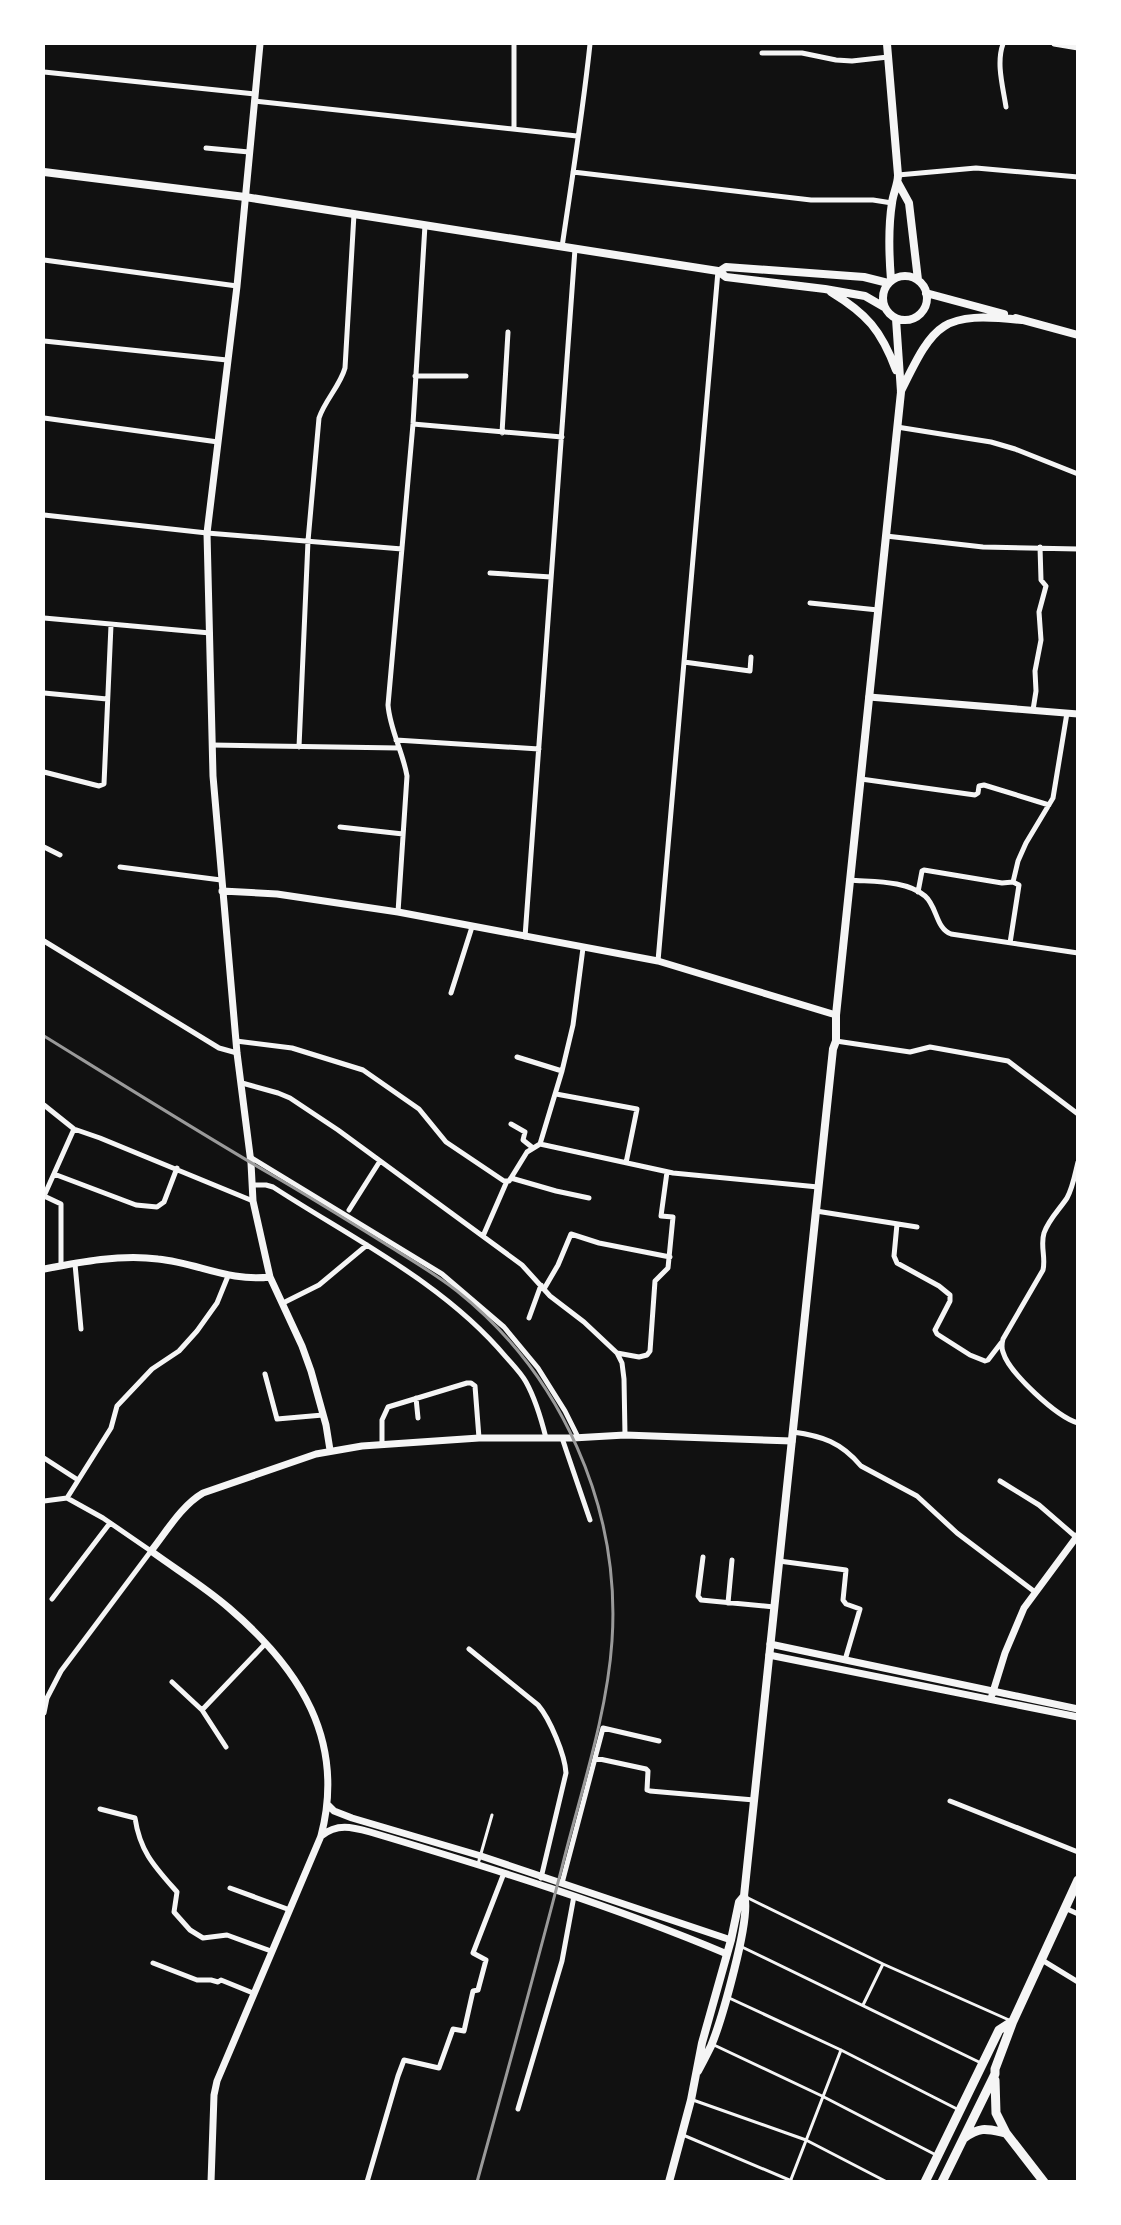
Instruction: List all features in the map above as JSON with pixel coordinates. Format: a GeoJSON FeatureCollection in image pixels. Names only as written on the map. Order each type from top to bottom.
{"type":"FeatureCollection","features":[{"type":"Feature","properties":{"kind":"highway"},"geometry":{"type":"LineString","coordinates":[[1044,2181],[1006,2133],[996,2113],[995,2069],[1012,2021],[1077,1880]]}},
{"type":"Feature","properties":{"kind":"highway"},"geometry":{"type":"LineString","coordinates":[[925,2181],[999,2030],[1012,2021]]}},
{"type":"Feature","properties":{"kind":"highway"},"geometry":{"type":"LineString","coordinates":[[942,2181],[995,2074]]}},
{"type":"Feature","properties":{"kind":"highway"},"geometry":{"type":"LineString","coordinates":[[963,2138],[975,2130],[982,2129],[1006,2133]]}},
{"type":"Feature","properties":{"kind":"main road"},"geometry":{"type":"LineString","coordinates":[[887,44],[898,179],[892,203],[890,282]]}},
{"type":"Feature","properties":{"kind":"main road"},"geometry":{"type":"LineString","coordinates":[[44,172],[245,197],[719,271],[726,277],[825,289],[865,296],[884,307],[896,319],[910,320],[925,307],[926,293],[918,280],[909,203],[898,179]]}},
{"type":"Feature","properties":{"kind":"main road"},"geometry":{"type":"LineString","coordinates":[[719,271],[726,267],[864,277],[890,282]]}},
{"type":"Feature","properties":{"kind":"main road"},"geometry":{"type":"LineString","coordinates":[[884,307],[882,298],[890,282],[900,276],[909,276],[918,280]]}},
{"type":"Feature","properties":{"kind":"main road"},"geometry":{"type":"LineString","coordinates":[[825,289],[850,304],[873,324],[887,347],[900,381]]}},
{"type":"Feature","properties":{"kind":"main road"},"geometry":{"type":"LineString","coordinates":[[926,293],[1077,335]]}},
{"type":"Feature","properties":{"kind":"main road"},"geometry":{"type":"LineString","coordinates":[[901,392],[924,347],[932,336],[945,325],[964,318],[986,316],[1022,320]]}},
{"type":"Feature","properties":{"kind":"main road"},"geometry":{"type":"LineString","coordinates":[[699,2071],[712,2044],[726,1996],[740,1947],[747,1904],[744,1896],[832,1049],[836,1041],[836,1015],[901,392],[896,319]]}},
{"type":"Feature","properties":{"kind":"main road"},"geometry":{"type":"LineString","coordinates":[[669,2181],[699,2071],[702,2043],[731,1940],[739,1902],[744,1896]]}},
{"type":"Feature","properties":{"kind":"street"},"geometry":{"type":"LineString","coordinates":[[260,44],[237,286],[207,533],[212,746],[221,880],[253,1201],[270,1277],[306,1354],[330,1450]]}},
{"type":"Feature","properties":{"kind":"street"},"geometry":{"type":"LineString","coordinates":[[514,44],[514,129]]}},
{"type":"Feature","properties":{"kind":"street"},"geometry":{"type":"LineString","coordinates":[[562,247],[590,44]]}},
{"type":"Feature","properties":{"kind":"street"},"geometry":{"type":"LineString","coordinates":[[1003,44],[1001,50],[1002,82],[1006,107]]}},
{"type":"Feature","properties":{"kind":"street"},"geometry":{"type":"LineString","coordinates":[[1054,44],[1077,48]]}},
{"type":"Feature","properties":{"kind":"street"},"geometry":{"type":"LineString","coordinates":[[762,53],[801,53],[852,61],[888,57]]}},
{"type":"Feature","properties":{"kind":"street"},"geometry":{"type":"LineString","coordinates":[[44,72],[577,136]]}},
{"type":"Feature","properties":{"kind":"street"},"geometry":{"type":"LineString","coordinates":[[206,148],[249,152]]}},
{"type":"Feature","properties":{"kind":"street"},"geometry":{"type":"LineString","coordinates":[[898,179],[976,168],[1077,177]]}},
{"type":"Feature","properties":{"kind":"street"},"geometry":{"type":"LineString","coordinates":[[573,172],[811,200],[873,200],[892,203]]}},
{"type":"Feature","properties":{"kind":"street"},"geometry":{"type":"LineString","coordinates":[[299,747],[308,541],[319,418],[343,376],[345,368],[354,214]]}},
{"type":"Feature","properties":{"kind":"street"},"geometry":{"type":"LineString","coordinates":[[398,912],[407,776],[405,763],[389,719],[388,705],[413,424],[425,225]]}},
{"type":"Feature","properties":{"kind":"street"},"geometry":{"type":"LineString","coordinates":[[525,937],[575,249]]}},
{"type":"Feature","properties":{"kind":"street"},"geometry":{"type":"LineString","coordinates":[[44,260],[237,286]]}},
{"type":"Feature","properties":{"kind":"street"},"geometry":{"type":"LineString","coordinates":[[658,961],[719,271]]}},
{"type":"Feature","properties":{"kind":"street"},"geometry":{"type":"LineString","coordinates":[[502,433],[508,332]]}},
{"type":"Feature","properties":{"kind":"street"},"geometry":{"type":"LineString","coordinates":[[44,341],[227,360]]}},
{"type":"Feature","properties":{"kind":"street"},"geometry":{"type":"LineString","coordinates":[[416,376],[466,376]]}},
{"type":"Feature","properties":{"kind":"street"},"geometry":{"type":"LineString","coordinates":[[44,418],[218,442]]}},
{"type":"Feature","properties":{"kind":"street"},"geometry":{"type":"LineString","coordinates":[[413,424],[562,437]]}},
{"type":"Feature","properties":{"kind":"street"},"geometry":{"type":"LineString","coordinates":[[897,427],[1015,448],[1077,474]]}},
{"type":"Feature","properties":{"kind":"street"},"geometry":{"type":"LineString","coordinates":[[44,515],[207,533],[402,549]]}},
{"type":"Feature","properties":{"kind":"street"},"geometry":{"type":"LineString","coordinates":[[886,536],[983,547],[1077,549]]}},
{"type":"Feature","properties":{"kind":"street"},"geometry":{"type":"LineString","coordinates":[[1033,710],[1036,691],[1035,670],[1041,636],[1039,612],[1046,586],[1041,580],[1040,547]]}},
{"type":"Feature","properties":{"kind":"street"},"geometry":{"type":"LineString","coordinates":[[490,573],[551,577]]}},
{"type":"Feature","properties":{"kind":"street"},"geometry":{"type":"LineString","coordinates":[[810,603],[878,610]]}},
{"type":"Feature","properties":{"kind":"street"},"geometry":{"type":"LineString","coordinates":[[44,618],[210,633]]}},
{"type":"Feature","properties":{"kind":"street"},"geometry":{"type":"LineString","coordinates":[[44,772],[99,786],[104,784],[111,625]]}},
{"type":"Feature","properties":{"kind":"street"},"geometry":{"type":"LineString","coordinates":[[684,662],[750,671],[751,657]]}},
{"type":"Feature","properties":{"kind":"street"},"geometry":{"type":"LineString","coordinates":[[44,693],[107,699]]}},
{"type":"Feature","properties":{"kind":"street"},"geometry":{"type":"LineString","coordinates":[[869,697],[1077,714]]}},
{"type":"Feature","properties":{"kind":"street"},"geometry":{"type":"LineString","coordinates":[[1013,882],[1018,861],[1026,843],[1053,798],[1067,713]]}},
{"type":"Feature","properties":{"kind":"street"},"geometry":{"type":"LineString","coordinates":[[396,740],[539,749]]}},
{"type":"Feature","properties":{"kind":"street"},"geometry":{"type":"LineString","coordinates":[[212,746],[399,748]]}},
{"type":"Feature","properties":{"kind":"street"},"geometry":{"type":"LineString","coordinates":[[861,779],[975,795],[978,793],[979,786],[984,784],[1049,805]]}},
{"type":"Feature","properties":{"kind":"street"},"geometry":{"type":"LineString","coordinates":[[340,827],[403,834]]}},
{"type":"Feature","properties":{"kind":"street"},"geometry":{"type":"LineString","coordinates":[[44,847],[60,855]]}},
{"type":"Feature","properties":{"kind":"street"},"geometry":{"type":"LineString","coordinates":[[120,867],[221,880]]}},
{"type":"Feature","properties":{"kind":"street"},"geometry":{"type":"LineString","coordinates":[[918,892],[924,870],[1002,883],[1013,882],[1019,885],[1010,943]]}},
{"type":"Feature","properties":{"kind":"street"},"geometry":{"type":"LineString","coordinates":[[850,880],[904,886],[918,892],[931,903],[946,932],[1077,953]]}},
{"type":"Feature","properties":{"kind":"street"},"geometry":{"type":"LineString","coordinates":[[222,891],[277,894],[398,912],[658,961],[836,1015]]}},
{"type":"Feature","properties":{"kind":"street"},"geometry":{"type":"LineString","coordinates":[[451,993],[472,927]]}},
{"type":"Feature","properties":{"kind":"street"},"geometry":{"type":"LineString","coordinates":[[44,941],[219,1048],[237,1053]]}},
{"type":"Feature","properties":{"kind":"street"},"geometry":{"type":"LineString","coordinates":[[540,1144],[556,1094],[573,1025],[583,948]]}},
{"type":"Feature","properties":{"kind":"street"},"geometry":{"type":"LineString","coordinates":[[236,1041],[292,1048],[363,1070],[419,1109],[446,1142],[509,1179],[589,1198]]}},
{"type":"Feature","properties":{"kind":"street"},"geometry":{"type":"LineString","coordinates":[[836,1041],[910,1052],[930,1047],[1008,1061],[1077,1114]]}},
{"type":"Feature","properties":{"kind":"street"},"geometry":{"type":"LineString","coordinates":[[518,1057],[562,1071]]}},
{"type":"Feature","properties":{"kind":"street"},"geometry":{"type":"LineString","coordinates":[[242,1083],[290,1098],[522,1265],[542,1287],[617,1353],[622,1363],[624,1379],[625,1435]]}},
{"type":"Feature","properties":{"kind":"street"},"geometry":{"type":"LineString","coordinates":[[556,1094],[637,1109],[626,1163]]}},
{"type":"Feature","properties":{"kind":"street"},"geometry":{"type":"LineString","coordinates":[[44,1105],[74,1129],[177,1168],[253,1201]]}},
{"type":"Feature","properties":{"kind":"street"},"geometry":{"type":"LineString","coordinates":[[511,1124],[525,1132],[523,1140],[532,1148]]}},
{"type":"Feature","properties":{"kind":"street"},"geometry":{"type":"LineString","coordinates":[[61,1266],[61,1204],[44,1196],[74,1129]]}},
{"type":"Feature","properties":{"kind":"street"},"geometry":{"type":"LineString","coordinates":[[483,1236],[509,1179],[527,1152],[540,1144],[667,1172],[818,1187]]}},
{"type":"Feature","properties":{"kind":"street"},"geometry":{"type":"LineString","coordinates":[[250,1157],[441,1274],[504,1327],[538,1368],[578,1437]]}},
{"type":"Feature","properties":{"kind":"street"},"geometry":{"type":"LineString","coordinates":[[349,1210],[380,1161]]}},
{"type":"Feature","properties":{"kind":"street"},"geometry":{"type":"LineString","coordinates":[[897,1224],[894,1256],[897,1263],[951,1295],[935,1330],[937,1334],[984,1361],[988,1360],[1002,1342],[1043,1270],[1044,1235],[1050,1219],[1067,1198],[1076,1180],[1077,1162]]}},
{"type":"Feature","properties":{"kind":"street"},"geometry":{"type":"LineString","coordinates":[[54,1174],[131,1204],[152,1207],[164,1202],[177,1168]]}},
{"type":"Feature","properties":{"kind":"street"},"geometry":{"type":"LineString","coordinates":[[617,1353],[639,1357],[650,1353],[655,1281],[668,1268],[674,1217],[661,1216],[667,1172]]}},
{"type":"Feature","properties":{"kind":"street"},"geometry":{"type":"LineString","coordinates":[[252,1185],[273,1187],[367,1245],[459,1310],[493,1342],[525,1380],[539,1408],[546,1438]]}},
{"type":"Feature","properties":{"kind":"street"},"geometry":{"type":"LineString","coordinates":[[816,1211],[917,1227]]}},
{"type":"Feature","properties":{"kind":"street"},"geometry":{"type":"LineString","coordinates":[[529,1318],[542,1287],[558,1265],[571,1234],[599,1243],[670,1257]]}},
{"type":"Feature","properties":{"kind":"street"},"geometry":{"type":"LineString","coordinates":[[283,1303],[319,1285],[367,1245]]}},
{"type":"Feature","properties":{"kind":"street"},"geometry":{"type":"LineString","coordinates":[[44,1269],[142,1257],[177,1262],[228,1276],[253,1279],[270,1277]]}},
{"type":"Feature","properties":{"kind":"street"},"geometry":{"type":"LineString","coordinates":[[75,1264],[81,1329]]}},
{"type":"Feature","properties":{"kind":"street"},"geometry":{"type":"LineString","coordinates":[[67,1498],[111,1428],[117,1406],[152,1369],[179,1351],[208,1317],[217,1303],[228,1276]]}},
{"type":"Feature","properties":{"kind":"street"},"geometry":{"type":"LineString","coordinates":[[1002,1342],[1003,1354],[1012,1368],[1053,1408],[1077,1423]]}},
{"type":"Feature","properties":{"kind":"street"},"geometry":{"type":"LineString","coordinates":[[265,1374],[277,1419],[323,1415]]}},
{"type":"Feature","properties":{"kind":"street"},"geometry":{"type":"LineString","coordinates":[[382,1445],[382,1420],[388,1407],[467,1383],[474,1384],[479,1438]]}},
{"type":"Feature","properties":{"kind":"street"},"geometry":{"type":"LineString","coordinates":[[416,1398],[418,1418]]}},
{"type":"Feature","properties":{"kind":"street"},"geometry":{"type":"LineString","coordinates":[[793,1432],[818,1436],[838,1445],[861,1466],[908,1490],[929,1506],[957,1533],[1035,1592]]}},
{"type":"Feature","properties":{"kind":"street"},"geometry":{"type":"LineString","coordinates":[[44,1713],[47,1698],[61,1671],[151,1551],[195,1498],[203,1493],[330,1450],[420,1439],[625,1435],[792,1442]]}},
{"type":"Feature","properties":{"kind":"street"},"geometry":{"type":"LineString","coordinates":[[562,1438],[590,1520]]}},
{"type":"Feature","properties":{"kind":"street"},"geometry":{"type":"LineString","coordinates":[[44,1458],[78,1480]]}},
{"type":"Feature","properties":{"kind":"street"},"geometry":{"type":"LineString","coordinates":[[991,1700],[1016,1626],[1035,1592],[1077,1536],[1039,1505],[1000,1481]]}},
{"type":"Feature","properties":{"kind":"street"},"geometry":{"type":"LineString","coordinates":[[44,1501],[67,1498],[110,1522],[228,1607],[266,1644],[299,1685],[316,1718],[326,1755],[328,1805],[321,1836],[217,2081],[214,2095],[211,2181]]}},
{"type":"Feature","properties":{"kind":"street"},"geometry":{"type":"LineString","coordinates":[[52,1599],[110,1522]]}},
{"type":"Feature","properties":{"kind":"street"},"geometry":{"type":"LineString","coordinates":[[703,1557],[698,1596],[701,1600],[774,1607]]}},
{"type":"Feature","properties":{"kind":"street"},"geometry":{"type":"LineString","coordinates":[[728,1603],[732,1560]]}},
{"type":"Feature","properties":{"kind":"street"},"geometry":{"type":"LineString","coordinates":[[779,1561],[846,1570],[843,1600],[846,1604],[860,1609],[845,1660]]}},
{"type":"Feature","properties":{"kind":"street"},"geometry":{"type":"LineString","coordinates":[[202,1710],[266,1644]]}},
{"type":"Feature","properties":{"kind":"street"},"geometry":{"type":"LineString","coordinates":[[771,1644],[1074,1708],[1069,1716]]}},
{"type":"Feature","properties":{"kind":"street"},"geometry":{"type":"LineString","coordinates":[[469,1649],[538,1705],[547,1715],[566,1764],[566,1773],[540,1885]]}},
{"type":"Feature","properties":{"kind":"street"},"geometry":{"type":"LineString","coordinates":[[769,1655],[1077,1717]]}},
{"type":"Feature","properties":{"kind":"street"},"geometry":{"type":"LineString","coordinates":[[171,1682],[202,1710],[226,1747]]}},
{"type":"Feature","properties":{"kind":"street"},"geometry":{"type":"LineString","coordinates":[[562,1883],[603,1728],[659,1741]]}},
{"type":"Feature","properties":{"kind":"street"},"geometry":{"type":"LineString","coordinates":[[595,1758],[646,1769],[648,1771],[646,1786],[650,1791],[754,1800]]}},
{"type":"Feature","properties":{"kind":"street"},"geometry":{"type":"LineString","coordinates":[[950,1801],[1077,1852]]}},
{"type":"Feature","properties":{"kind":"street"},"geometry":{"type":"LineString","coordinates":[[328,1805],[334,1811],[352,1818],[542,1873],[562,1883],[731,1940]]}},
{"type":"Feature","properties":{"kind":"street"},"geometry":{"type":"LineString","coordinates":[[100,1809],[135,1818],[138,1840],[150,1862],[177,1892],[174,1912],[190,1930],[203,1938],[227,1935],[271,1951]]}},
{"type":"Feature","properties":{"kind":"street"},"geometry":{"type":"LineString","coordinates":[[321,1836],[334,1828],[352,1827],[478,1864],[588,1900],[727,1954]]}},
{"type":"Feature","properties":{"kind":"street"},"geometry":{"type":"LineString","coordinates":[[368,2181],[404,2060],[439,2068],[453,2029],[464,2031],[473,1991],[478,1990],[486,1960],[473,1953],[504,1873]]}},
{"type":"Feature","properties":{"kind":"street"},"geometry":{"type":"LineString","coordinates":[[230,1888],[290,1910]]}},
{"type":"Feature","properties":{"kind":"street"},"geometry":{"type":"LineString","coordinates":[[588,1900],[591,1892]]}},
{"type":"Feature","properties":{"kind":"street"},"geometry":{"type":"LineString","coordinates":[[518,2109],[562,1960],[574,1896]]}},
{"type":"Feature","properties":{"kind":"street"},"geometry":{"type":"LineString","coordinates":[[1065,1908],[1077,1914]]}},
{"type":"Feature","properties":{"kind":"street"},"geometry":{"type":"LineString","coordinates":[[676,1933],[681,1922]]}},
{"type":"Feature","properties":{"kind":"street"},"geometry":{"type":"LineString","coordinates":[[1041,1960],[1077,1982]]}},
{"type":"Feature","properties":{"kind":"street"},"geometry":{"type":"LineString","coordinates":[[153,1963],[197,1980],[211,1980],[218,1983],[221,1980],[253,1993]]}},
{"type":"Feature","properties":{"kind":"lane"},"geometry":{"type":"LineString","coordinates":[[478,1864],[492,1815]]}},
{"type":"Feature","properties":{"kind":"lane"},"geometry":{"type":"LineString","coordinates":[[744,1896],[883,1964],[1012,2021]]}},
{"type":"Feature","properties":{"kind":"lane"},"geometry":{"type":"LineString","coordinates":[[740,1947],[983,2064]]}},
{"type":"Feature","properties":{"kind":"lane"},"geometry":{"type":"LineString","coordinates":[[863,2006],[883,1964]]}},
{"type":"Feature","properties":{"kind":"lane"},"geometry":{"type":"LineString","coordinates":[[726,1996],[842,2050],[960,2111]]}},
{"type":"Feature","properties":{"kind":"lane"},"geometry":{"type":"LineString","coordinates":[[712,2044],[822,2096],[938,2156]]}},
{"type":"Feature","properties":{"kind":"lane"},"geometry":{"type":"LineString","coordinates":[[681,2134],[791,2181],[822,2096],[842,2050]]}},
{"type":"Feature","properties":{"kind":"lane"},"geometry":{"type":"LineString","coordinates":[[691,2100],[806,2140],[887,2181]]}},
{"type":"Feature","properties":{"kind":"railway"},"geometry":{"type":"LineString","coordinates":[[44,1036],[356,1226],[457,1291],[494,1324],[526,1362],[554,1403],[577,1447],[594,1493],[606,1541],[612,1591],[612,1641],[609,1669],[592,1755],[477,2182]]}}]}
